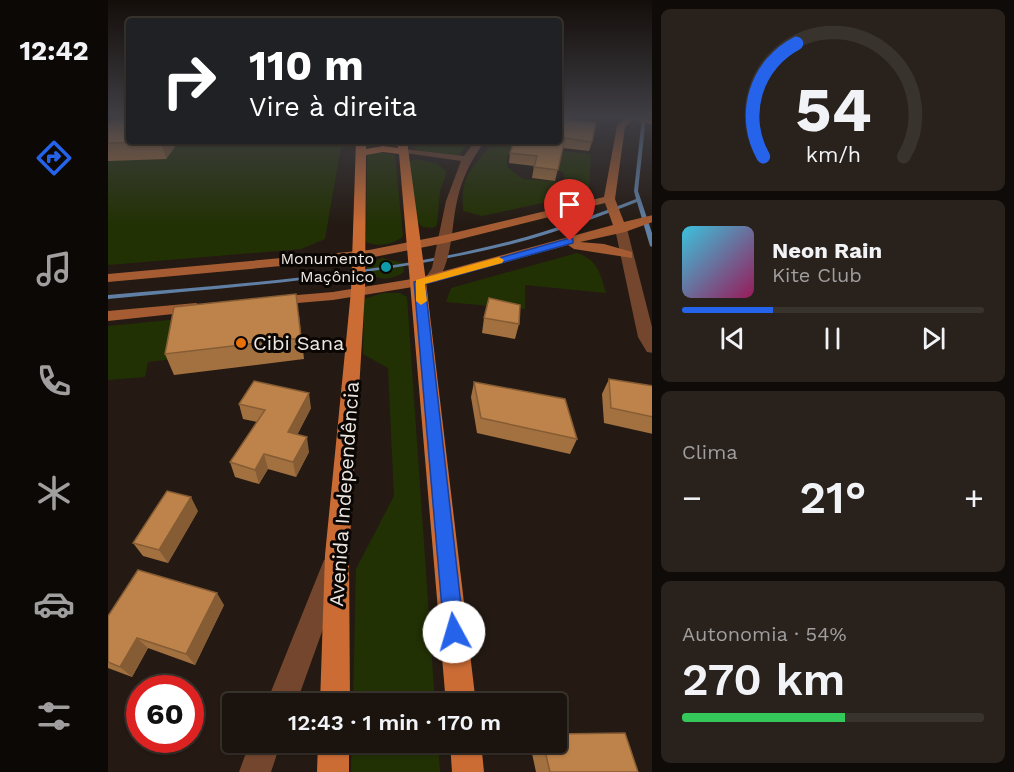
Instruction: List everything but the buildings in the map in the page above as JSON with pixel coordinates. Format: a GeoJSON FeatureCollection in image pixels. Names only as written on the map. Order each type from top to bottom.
{"type":"FeatureCollection","features":[{"type":"Feature","properties":{"kind":"main road","name":"Avenida Independência"},"geometry":{"type":"LineString","coordinates":[[335,693],[338,555],[360,255],[361,153]]}},
{"type":"Feature","properties":{"kind":"main road"},"geometry":{"type":"LineString","coordinates":[[404,153],[414,239],[425,281],[460,693]]}},
{"type":"Feature","properties":{"kind":"main road"},"geometry":{"type":"LineString","coordinates":[[617,153],[609,199],[621,229]]}},
{"type":"Feature","properties":{"kind":"main road"},"geometry":{"type":"LineString","coordinates":[[108,278],[360,255],[414,239],[498,226],[609,199]]}},
{"type":"Feature","properties":{"kind":"main road"},"geometry":{"type":"LineString","coordinates":[[257,303],[425,281],[621,229],[652,218]]}},
{"type":"Feature","properties":{"kind":"main road"},"geometry":{"type":"LineString","coordinates":[[554,245],[604,248],[627,255]]}},
{"type":"Feature","properties":{"kind":"main road"},"geometry":{"type":"LineString","coordinates":[[108,316],[213,307]]}},
{"type":"Feature","properties":{"kind":"main road"},"geometry":{"type":"LineString","coordinates":[[333,772],[334,753]]}},
{"type":"Feature","properties":{"kind":"main road"},"geometry":{"type":"LineString","coordinates":[[466,753],[468,772]]}},
{"type":"Feature","properties":{"kind":"street"},"geometry":{"type":"LineString","coordinates":[[437,153],[465,159]]}},
{"type":"Feature","properties":{"kind":"street"},"geometry":{"type":"LineString","coordinates":[[425,281],[439,268],[452,197],[465,159],[470,153]]}},
{"type":"Feature","properties":{"kind":"street"},"geometry":{"type":"LineString","coordinates":[[621,229],[645,337],[652,348]]}},
{"type":"Feature","properties":{"kind":"street"},"geometry":{"type":"LineString","coordinates":[[285,693],[338,555]]}},
{"type":"Feature","properties":{"kind":"street"},"geometry":{"type":"LineString","coordinates":[[255,772],[262,753]]}},
{"type":"Feature","properties":{"kind":"green space"},"geometry":{"type":"Polygon","coordinates":[[[108,153],[340,153],[325,239],[301,249],[108,265],[108,153]]]}},
{"type":"Feature","properties":{"kind":"green space"},"geometry":{"type":"Polygon","coordinates":[[[383,153],[395,155],[403,236],[391,243],[381,245],[366,242],[367,155],[383,153]]]}},
{"type":"Feature","properties":{"kind":"green space"},"geometry":{"type":"Polygon","coordinates":[[[434,153],[461,153],[456,156],[434,153]]]}},
{"type":"Feature","properties":{"kind":"green space"},"geometry":{"type":"Polygon","coordinates":[[[485,153],[591,154],[589,193],[482,216],[463,211],[465,181],[485,153]],[[507,155],[507,167],[523,179],[565,182],[563,172],[548,167],[545,158],[507,155]]]}},
{"type":"Feature","properties":{"kind":"green space"},"geometry":{"type":"Polygon","coordinates":[[[415,159],[436,163],[447,172],[440,191],[437,225],[433,228],[423,227],[417,222],[408,163],[415,159]]]}},
{"type":"Feature","properties":{"kind":"green space"},"geometry":{"type":"Polygon","coordinates":[[[577,253],[594,263],[600,273],[606,293],[525,285],[525,309],[446,302],[451,288],[577,253]]]}},
{"type":"Feature","properties":{"kind":"green space"},"geometry":{"type":"Polygon","coordinates":[[[382,258],[403,263],[404,272],[395,277],[386,278],[376,277],[367,272],[367,264],[382,258]]]}},
{"type":"Feature","properties":{"kind":"green space"},"geometry":{"type":"Polygon","coordinates":[[[383,293],[400,293],[407,297],[434,693],[353,693],[356,569],[394,496],[388,368],[363,354],[364,299],[383,293]]]}},
{"type":"Feature","properties":{"kind":"green space"},"geometry":{"type":"Polygon","coordinates":[[[180,319],[174,359],[148,362],[145,377],[108,380],[108,326],[180,319]]]}},
{"type":"Feature","properties":{"kind":"green space"},"geometry":{"type":"Polygon","coordinates":[[[352,753],[439,753],[440,772],[351,772],[352,753]]]}},
{"type":"Feature","properties":{"kind":"waterway"},"geometry":{"type":"LineString","coordinates":[[639,200],[636,191],[640,153]]}},
{"type":"Feature","properties":{"kind":"waterway"},"geometry":{"type":"LineString","coordinates":[[108,297],[243,285],[445,257],[576,224],[639,200]]}},
{"type":"Feature","properties":{"kind":"waterway"},"geometry":{"type":"LineString","coordinates":[[639,200],[652,243]]}},
{"type":"Feature","properties":{"kind":"slow traffic"},"geometry":{"type":"LineString","coordinates":[[421,301],[419,282],[499,260]]}},
{"type":"Feature","properties":{"kind":"place","name":"Monumento Maçônico"},"geometry":{"type":"Point","coordinates":[386,267]}},
{"type":"Feature","properties":{"kind":"place","name":"Cibi Sana"},"geometry":{"type":"Point","coordinates":[241,343]}},
{"type":"Feature","properties":{"kind":"route"},"geometry":{"type":"LineString","coordinates":[[454,632],[419,282],[570,241]]}}]}
